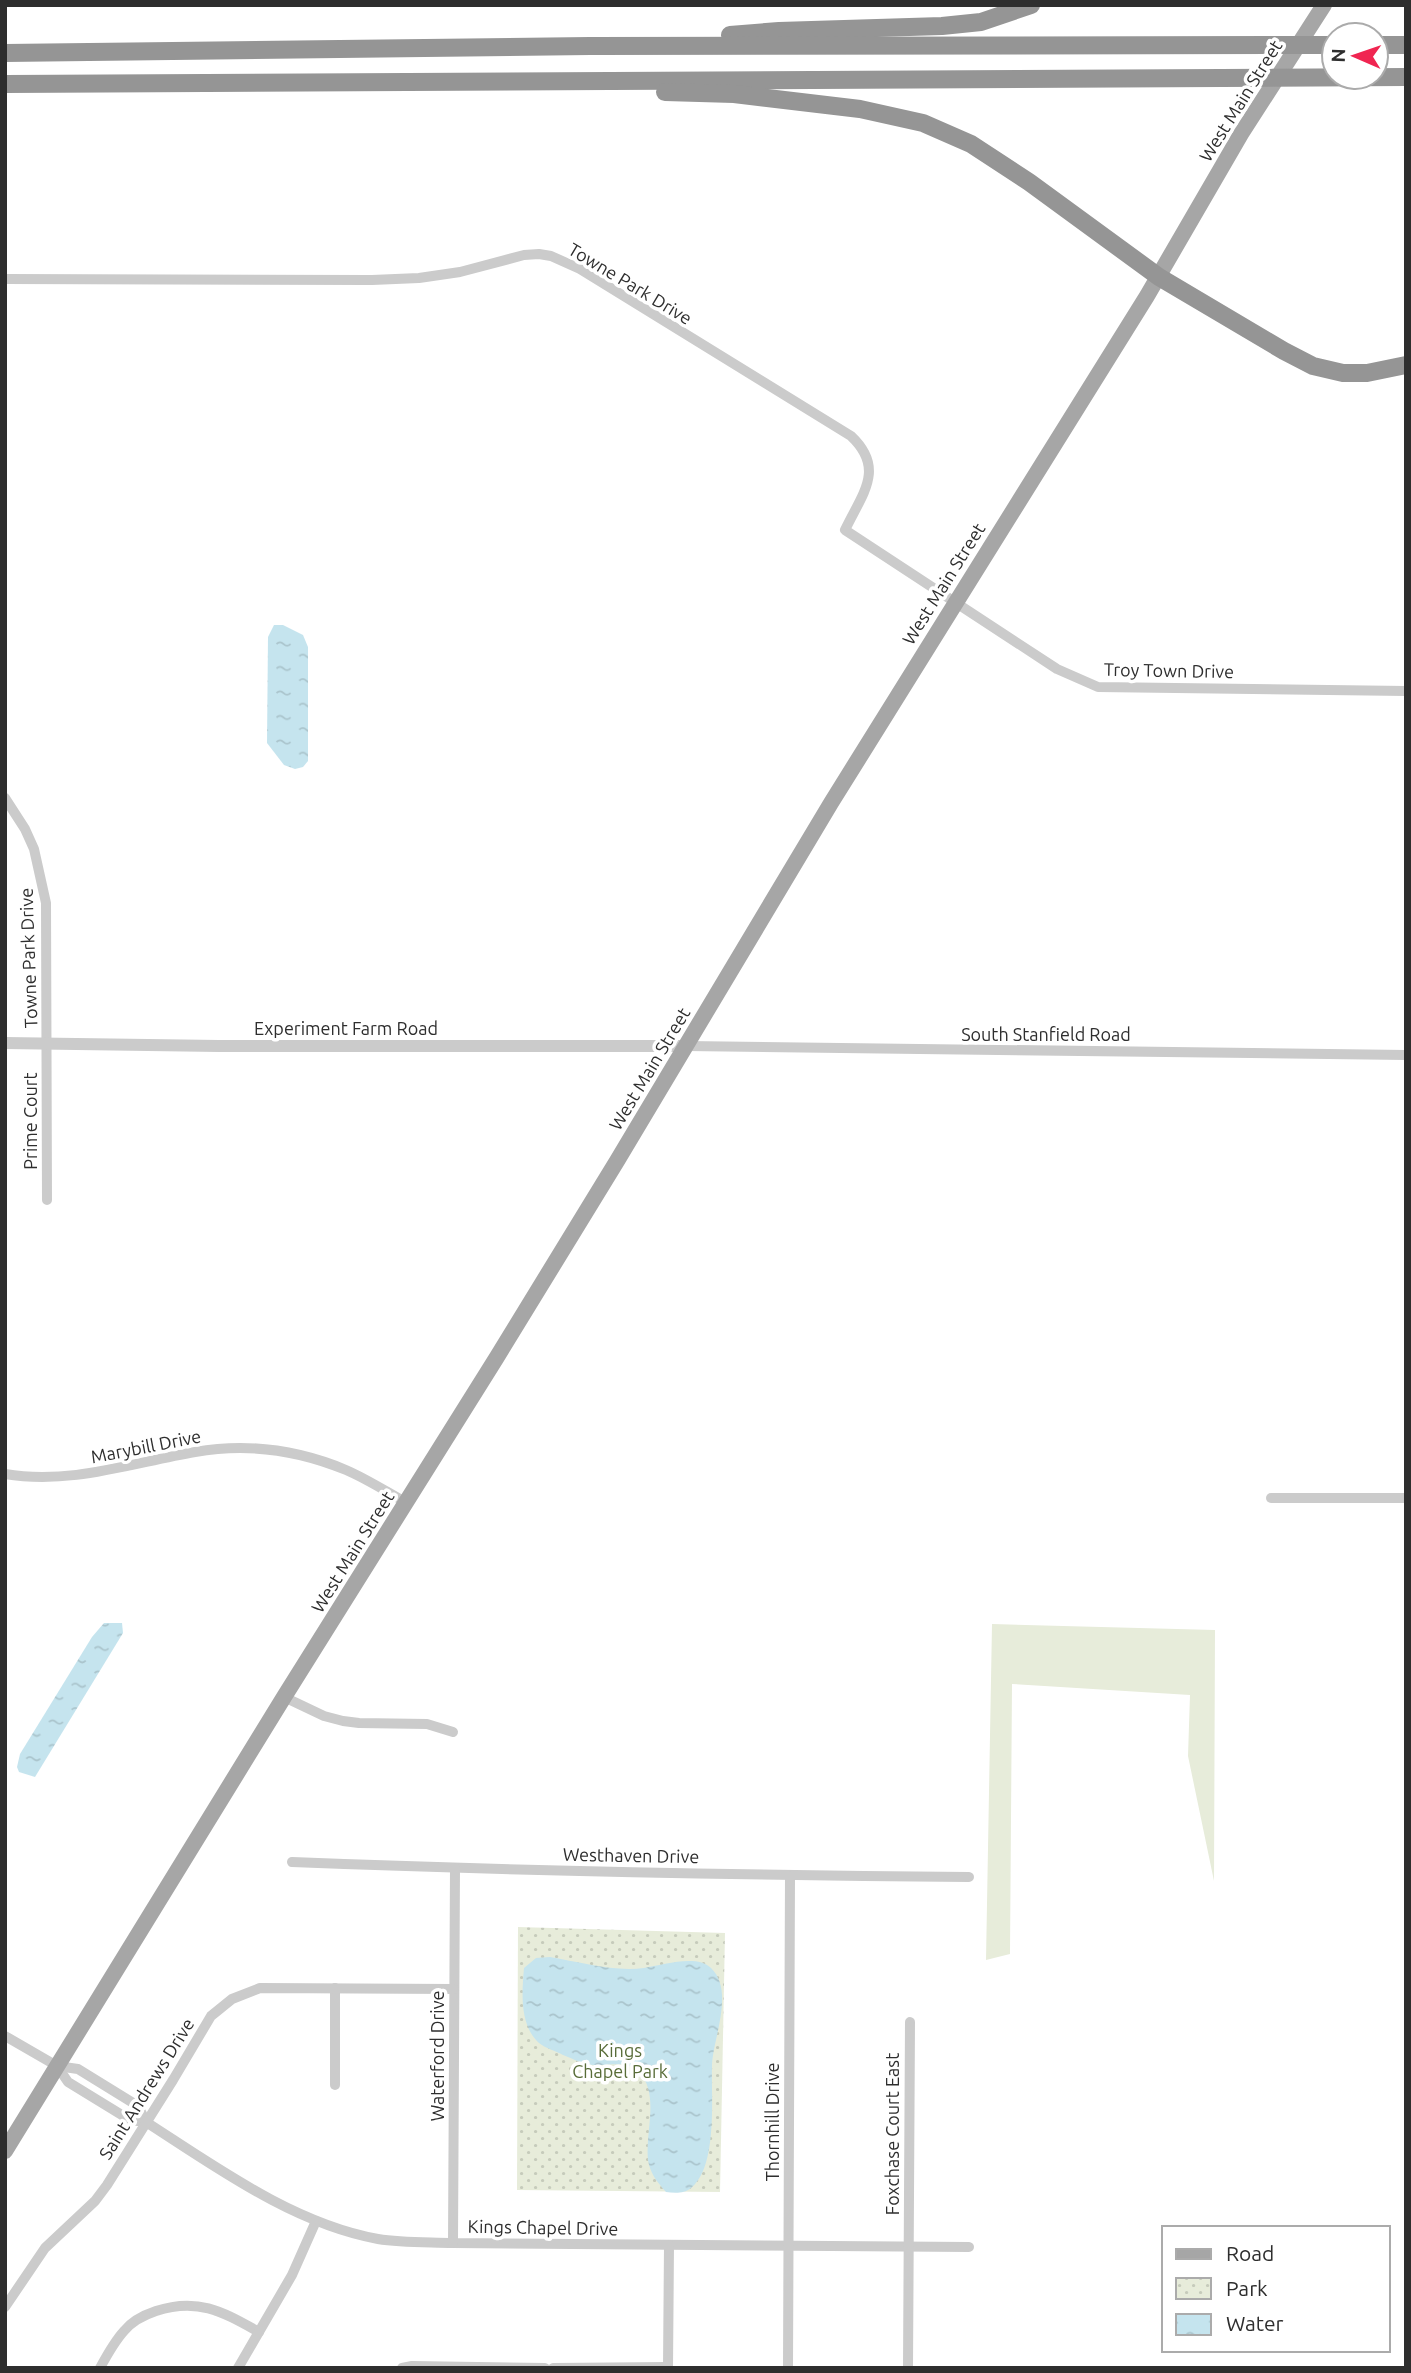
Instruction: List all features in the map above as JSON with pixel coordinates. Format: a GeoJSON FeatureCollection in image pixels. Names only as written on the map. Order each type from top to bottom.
{"type":"FeatureCollection","features":[{"type":"Feature","properties":{"kind":"highway"},"geometry":{"type":"LineString","coordinates":[[590,46],[779,31],[942,26],[981,22],[1031,5]]}},
{"type":"Feature","properties":{"kind":"highway"},"geometry":{"type":"LineString","coordinates":[[5,53],[590,46],[1320,45]]}},
{"type":"Feature","properties":{"kind":"highway"},"geometry":{"type":"LineString","coordinates":[[5,84],[1406,77]]}},
{"type":"Feature","properties":{"kind":"highway"},"geometry":{"type":"LineString","coordinates":[[500,82],[599,90],[734,94],[860,109],[923,123],[971,144],[1029,181],[1159,277],[1313,366],[1343,373],[1367,373],[1406,365]]}},
{"type":"Feature","properties":{"kind":"main road","name":"West Main Street"},"geometry":{"type":"LineString","coordinates":[[5,2151],[284,1697],[407,1503],[831,803],[1159,277],[1241,134],[1324,5]]}},
{"type":"Feature","properties":{"kind":"street","name":"Towne Park Drive"},"geometry":{"type":"LineString","coordinates":[[5,279],[372,280],[419,278],[460,272],[524,255],[551,256],[580,269],[850,436],[862,447],[870,466],[869,480],[845,530],[955,602]]}},
{"type":"Feature","properties":{"kind":"street","name":"Troy Town Drive"},"geometry":{"type":"LineString","coordinates":[[955,602],[1057,669],[1098,687],[1406,691]]}},
{"type":"Feature","properties":{"kind":"street","name":"Towne Park Drive"},"geometry":{"type":"LineString","coordinates":[[5,798],[34,849],[46,903],[47,1043]]}},
{"type":"Feature","properties":{"kind":"street","name":"Experiment Farm Road"},"geometry":{"type":"LineString","coordinates":[[5,1043],[686,1046]]}},
{"type":"Feature","properties":{"kind":"street","name":"Prime Court"},"geometry":{"type":"LineString","coordinates":[[47,1043],[47,1200]]}},
{"type":"Feature","properties":{"kind":"street","name":"South Stanfield Road"},"geometry":{"type":"LineString","coordinates":[[686,1046],[1406,1055]]}},
{"type":"Feature","properties":{"kind":"street","name":"Marybill Drive"},"geometry":{"type":"LineString","coordinates":[[5,1474],[65,1477],[106,1472],[196,1451],[240,1448],[283,1450],[349,1471],[407,1503]]}},
{"type":"Feature","properties":{"kind":"street"},"geometry":{"type":"LineString","coordinates":[[1271,1498],[1406,1498]]}},
{"type":"Feature","properties":{"kind":"street"},"geometry":{"type":"LineString","coordinates":[[284,1697],[324,1716],[343,1721],[428,1724],[453,1731]]}},
{"type":"Feature","properties":{"kind":"street","name":"Westhaven Drive"},"geometry":{"type":"LineString","coordinates":[[292,1862],[790,1876],[969,1877]]}},
{"type":"Feature","properties":{"kind":"street","name":"Waterford Drive"},"geometry":{"type":"LineString","coordinates":[[453,2243],[456,1868]]}},
{"type":"Feature","properties":{"kind":"street","name":"Thornhill Drive"},"geometry":{"type":"LineString","coordinates":[[788,2368],[790,1876]]}},
{"type":"Feature","properties":{"kind":"street","name":"Saint Andrews Drive"},"geometry":{"type":"LineString","coordinates":[[5,2307],[40,2255],[107,2185],[211,2016],[232,1999],[260,1988],[454,1989]]}},
{"type":"Feature","properties":{"kind":"street"},"geometry":{"type":"LineString","coordinates":[[335,1988],[335,2085]]}},
{"type":"Feature","properties":{"kind":"street","name":"Foxchase Court East"},"geometry":{"type":"LineString","coordinates":[[908,2368],[909,2022]]}},
{"type":"Feature","properties":{"kind":"street"},"geometry":{"type":"LineString","coordinates":[[5,2036],[57,2066]]}},
{"type":"Feature","properties":{"kind":"street","name":"Kings Chapel Drive"},"geometry":{"type":"LineString","coordinates":[[57,2066],[68,2082],[130,2120],[146,2122],[237,2181],[316,2221],[377,2239],[453,2243],[969,2247]]}},
{"type":"Feature","properties":{"kind":"street","name":"Kings Chapel Drive"},"geometry":{"type":"LineString","coordinates":[[57,2066],[78,2069],[138,2106],[146,2122]]}},
{"type":"Feature","properties":{"kind":"street"},"geometry":{"type":"LineString","coordinates":[[238,2368],[292,2275],[316,2221]]}},
{"type":"Feature","properties":{"kind":"street"},"geometry":{"type":"LineString","coordinates":[[553,2368],[668,2367],[669,2245]]}},
{"type":"Feature","properties":{"kind":"street"},"geometry":{"type":"LineString","coordinates":[[100,2368],[125,2329],[142,2316],[164,2309],[185,2305],[206,2307],[226,2314],[259,2332]]}},
{"type":"Feature","properties":{"kind":"street"},"geometry":{"type":"LineString","coordinates":[[402,2368],[545,2368]]}},
{"type":"Feature","properties":{"kind":"green space"},"geometry":{"type":"Polygon","coordinates":[[[992,1624],[1215,1630],[1214,1881],[1188,1756],[1190,1695],[1012,1684],[1010,1954],[986,1960],[992,1624]]]}},
{"type":"Feature","properties":{"kind":"green space","name":"Kings Chapel Park"},"geometry":{"type":"Polygon","coordinates":[[[518,1927],[725,1933],[720,2192],[517,2190],[518,1927]]]}},
{"type":"Feature","properties":{"kind":"water"},"geometry":{"type":"Polygon","coordinates":[[[274,625],[283,625],[303,635],[308,647],[308,761],[303,767],[295,769],[284,765],[267,743],[268,637],[274,625]]]}},
{"type":"Feature","properties":{"kind":"water"},"geometry":{"type":"Polygon","coordinates":[[[104,1623],[122,1623],[123,1633],[35,1777],[19,1772],[17,1767],[20,1754],[92,1637],[104,1623]]]}},
{"type":"Feature","properties":{"kind":"water"},"geometry":{"type":"Polygon","coordinates":[[[550,1957],[621,1969],[697,1962],[711,1968],[718,1978],[722,2002],[712,2065],[709,2148],[700,2178],[688,2190],[679,2193],[666,2192],[650,2169],[649,2091],[635,2068],[582,2062],[544,2046],[533,2036],[523,2008],[524,1968],[536,1958],[550,1957]]]}}]}
